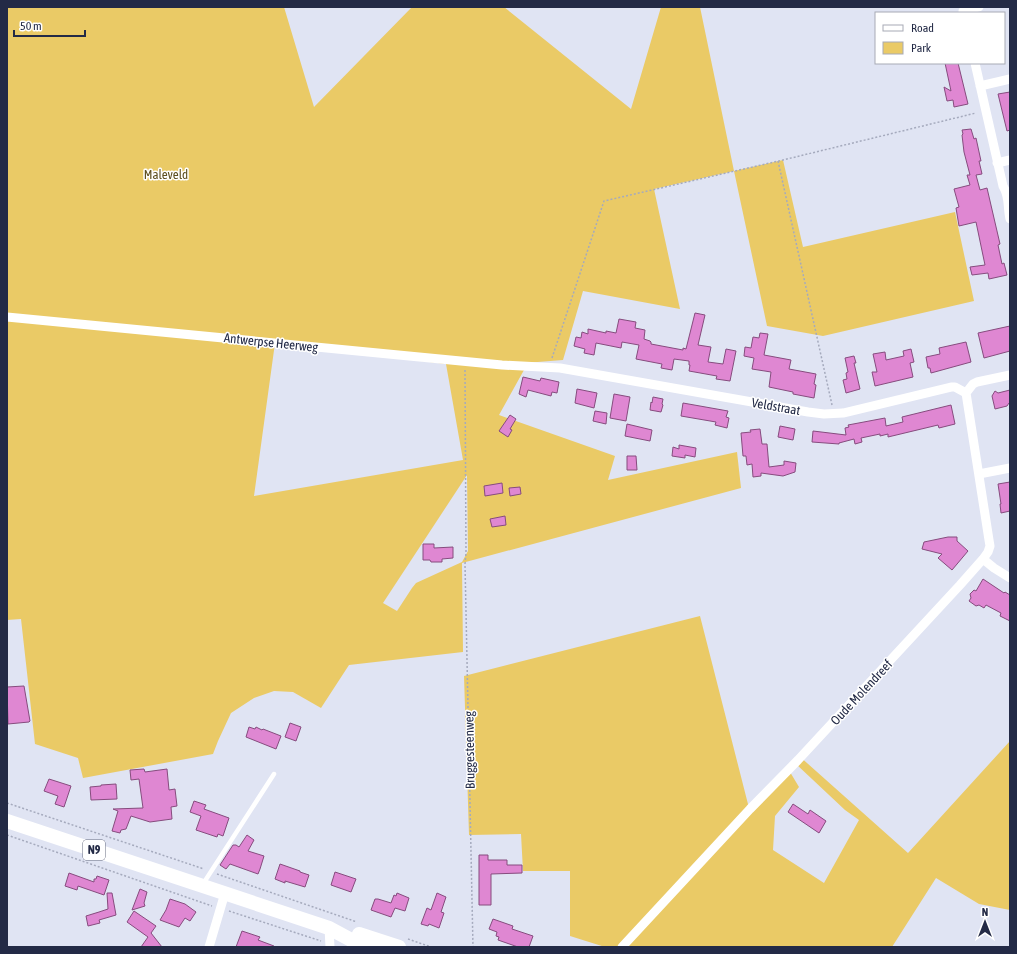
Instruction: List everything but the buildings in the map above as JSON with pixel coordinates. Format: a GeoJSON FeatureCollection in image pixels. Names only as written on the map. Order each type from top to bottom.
{"type":"FeatureCollection","features":[{"type":"Feature","properties":{"kind":"main road","name":"N9"},"geometry":{"type":"LineString","coordinates":[[7,820],[329,928],[355,942],[371,947]]}},
{"type":"Feature","properties":{"kind":"main road","name":"N9"},"geometry":{"type":"LineString","coordinates":[[329,928],[343,928],[399,947]]}},
{"type":"Feature","properties":{"kind":"street"},"geometry":{"type":"LineString","coordinates":[[963,10],[979,7]]}},
{"type":"Feature","properties":{"kind":"street"},"geometry":{"type":"LineString","coordinates":[[975,64],[997,162],[1003,186],[1007,192],[1010,219]]}},
{"type":"Feature","properties":{"kind":"street"},"geometry":{"type":"LineString","coordinates":[[980,86],[1010,79]]}},
{"type":"Feature","properties":{"kind":"street"},"geometry":{"type":"LineString","coordinates":[[997,162],[1010,160]]}},
{"type":"Feature","properties":{"kind":"street","name":"Antwerpse Heerweg"},"geometry":{"type":"LineString","coordinates":[[7,317],[502,366],[534,367]]}},
{"type":"Feature","properties":{"kind":"street","name":"Veldstraat"},"geometry":{"type":"LineString","coordinates":[[534,367],[560,368],[824,414],[844,413],[951,387],[966,393]]}},
{"type":"Feature","properties":{"kind":"street"},"geometry":{"type":"LineString","coordinates":[[966,393],[973,384],[977,382],[1010,375]]}},
{"type":"Feature","properties":{"kind":"street","name":"Oude Molendreef"},"geometry":{"type":"LineString","coordinates":[[622,947],[750,809],[798,760],[988,552],[990,546],[966,393]]}},
{"type":"Feature","properties":{"kind":"street"},"geometry":{"type":"LineString","coordinates":[[979,474],[1010,468]]}},
{"type":"Feature","properties":{"kind":"street"},"geometry":{"type":"LineString","coordinates":[[982,559],[1010,578]]}},
{"type":"Feature","properties":{"kind":"street"},"geometry":{"type":"LineString","coordinates":[[208,947],[225,893]]}},
{"type":"Feature","properties":{"kind":"street"},"geometry":{"type":"LineString","coordinates":[[329,928],[330,945]]}},
{"type":"Feature","properties":{"kind":"lane"},"geometry":{"type":"LineString","coordinates":[[199,884],[210,872],[274,774]]}},
{"type":"Feature","properties":{"kind":"path"},"geometry":{"type":"LineString","coordinates":[[549,367],[604,201],[986,111]]}},
{"type":"Feature","properties":{"kind":"path"},"geometry":{"type":"LineString","coordinates":[[778,161],[833,414]]}},
{"type":"Feature","properties":{"kind":"path","name":"Bruggesteenweg"},"geometry":{"type":"LineString","coordinates":[[465,362],[466,553],[464,564],[473,947]]}},
{"type":"Feature","properties":{"kind":"path"},"geometry":{"type":"LineString","coordinates":[[7,803],[334,914]]}},
{"type":"Feature","properties":{"kind":"path"},"geometry":{"type":"LineString","coordinates":[[7,836],[330,945]]}},
{"type":"Feature","properties":{"kind":"green space","name":"Maleveld"},"geometry":{"type":"Polygon","coordinates":[[[7,7],[284,7],[314,107],[412,7],[504,7],[631,109],[661,7],[700,7],[734,171],[654,189],[680,309],[583,291],[563,360],[525,363],[524,370],[499,415],[615,456],[608,480],[737,452],[741,488],[462,563],[463,652],[349,665],[321,708],[293,692],[274,691],[254,698],[231,713],[213,754],[83,778],[78,758],[35,744],[21,619],[7,620],[7,7]],[[275,343],[254,496],[463,460],[446,364],[275,343]],[[467,475],[383,603],[397,611],[416,583],[462,562],[468,551],[467,475]]]}},
{"type":"Feature","properties":{"kind":"green space"},"geometry":{"type":"Polygon","coordinates":[[[783,160],[803,247],[955,212],[974,301],[823,336],[767,326],[734,171],[783,160]]]}},
{"type":"Feature","properties":{"kind":"green space"},"geometry":{"type":"Polygon","coordinates":[[[700,616],[749,808],[790,772],[799,787],[775,816],[773,850],[824,883],[859,820],[845,810],[796,764],[798,755],[908,853],[1010,741],[1010,910],[979,904],[936,878],[892,947],[605,947],[570,936],[570,871],[523,871],[521,834],[469,835],[464,676],[700,616]]]}}]}
